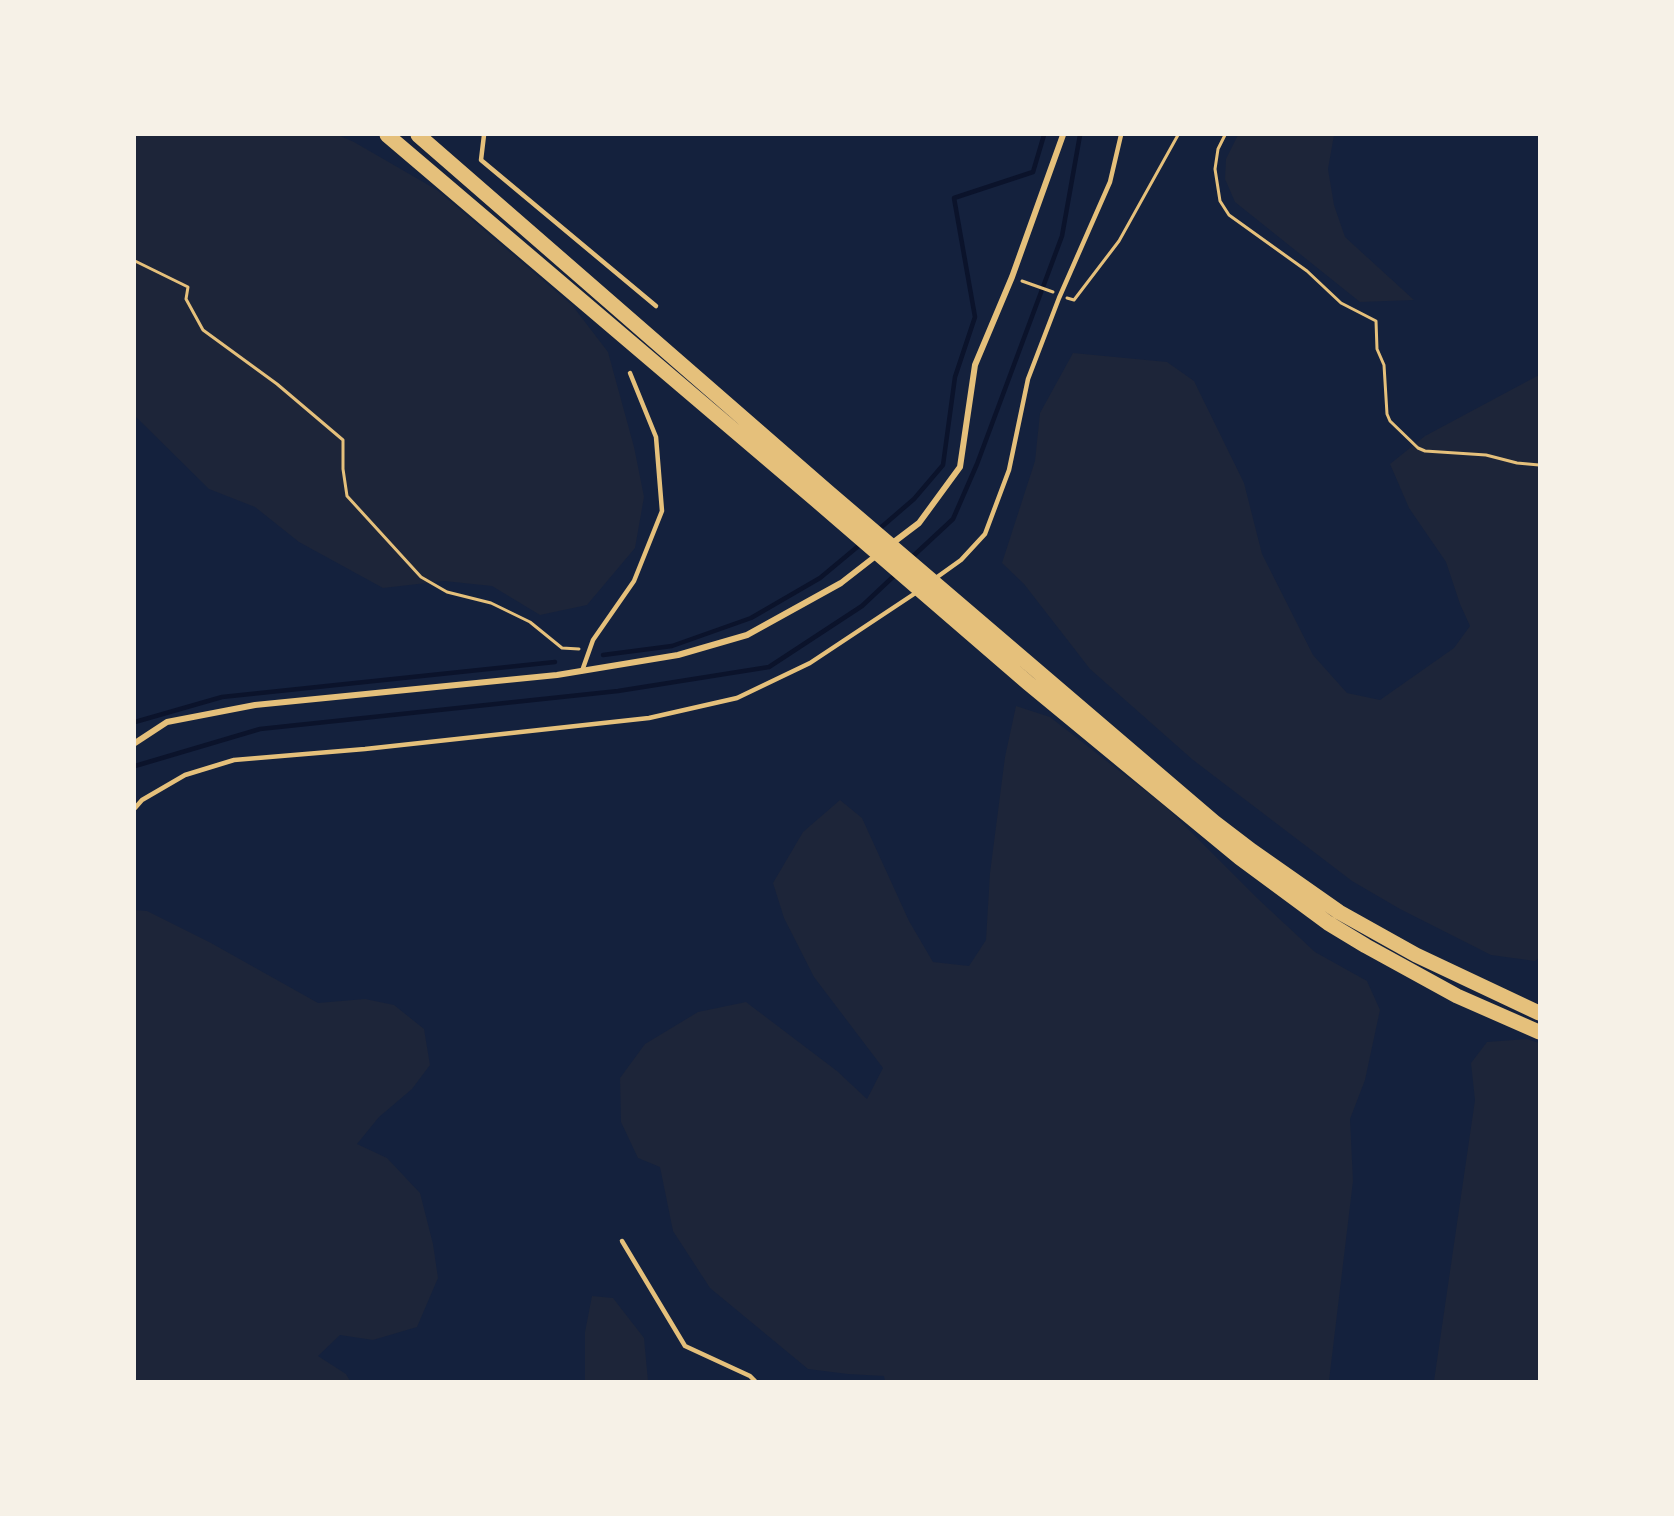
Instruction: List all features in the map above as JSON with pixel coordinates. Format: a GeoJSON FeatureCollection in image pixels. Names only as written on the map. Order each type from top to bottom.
{"type":"FeatureCollection","features":[{"type":"Feature","properties":{"kind":"main road"},"geometry":{"type":"LineString","coordinates":[[387,135],[822,496]]}},
{"type":"Feature","properties":{"kind":"main road"},"geometry":{"type":"LineString","coordinates":[[418,135],[1149,784],[1240,858],[1328,923],[1457,996],[1539,1032]]}},
{"type":"Feature","properties":{"kind":"main road"},"geometry":{"type":"LineString","coordinates":[[946,603],[1252,851],[1349,917],[1416,955],[1539,1013]]}},
{"type":"Feature","properties":{"kind":"street"},"geometry":{"type":"LineString","coordinates":[[135,744],[167,722],[255,705],[582,671],[678,655],[747,635],[841,583],[919,523],[960,466],[975,364],[1012,277],[1063,135]]}},
{"type":"Feature","properties":{"kind":"lane"},"geometry":{"type":"LineString","coordinates":[[484,135],[481,160],[656,306]]}},
{"type":"Feature","properties":{"kind":"lane"},"geometry":{"type":"LineString","coordinates":[[135,808],[142,800],[185,775],[234,760],[377,748],[649,718],[737,698],[810,663],[895,608],[961,560],[985,534],[1009,470],[1028,380],[1059,298],[1110,182],[1121,135]]}},
{"type":"Feature","properties":{"kind":"lane"},"geometry":{"type":"LineString","coordinates":[[582,671],[593,640],[634,581],[662,511],[656,437],[630,373]]}},
{"type":"Feature","properties":{"kind":"lane"},"geometry":{"type":"LineString","coordinates":[[622,1241],[685,1346],[750,1376],[755,1381]]}},
{"type":"Feature","properties":{"kind":"path"},"geometry":{"type":"LineString","coordinates":[[1064,296],[1074,300],[1119,242],[1178,135]]}},
{"type":"Feature","properties":{"kind":"path"},"geometry":{"type":"LineString","coordinates":[[1225,135],[1218,149],[1215,169],[1220,201],[1229,215],[1299,264],[1341,303],[1376,321],[1377,349],[1384,365],[1387,414],[1390,421],[1418,448],[1425,451],[1486,455],[1517,463],[1539,465]]}},
{"type":"Feature","properties":{"kind":"path"},"geometry":{"type":"LineString","coordinates":[[135,261],[188,287],[186,299],[203,330],[277,384],[343,440],[343,469],[347,496],[421,577],[447,592],[491,603],[530,622],[562,648],[590,649]]}},
{"type":"Feature","properties":{"kind":"path"},"geometry":{"type":"LineString","coordinates":[[1012,277],[1053,292]]}},
{"type":"Feature","properties":{"kind":"shaded area"},"geometry":{"type":"Polygon","coordinates":[[[135,135],[338,135],[437,190],[572,305],[608,352],[634,447],[644,497],[635,548],[587,605],[540,615],[492,586],[444,581],[383,588],[299,542],[255,507],[209,489],[135,416],[135,135]]]}},
{"type":"Feature","properties":{"kind":"shaded area"},"geometry":{"type":"Polygon","coordinates":[[[1238,135],[1334,135],[1328,169],[1334,205],[1345,237],[1414,300],[1360,302],[1235,202],[1225,179],[1226,159],[1238,135]]]}},
{"type":"Feature","properties":{"kind":"shaded area"},"geometry":{"type":"Polygon","coordinates":[[[1073,353],[1167,362],[1194,381],[1244,483],[1262,554],[1313,655],[1347,693],[1380,700],[1454,648],[1470,626],[1446,562],[1409,508],[1390,464],[1425,436],[1539,375],[1539,958],[1535,961],[1491,955],[1400,909],[1352,881],[1193,760],[1090,669],[1024,584],[1002,563],[1035,461],[1040,413],[1073,353]]]}},
{"type":"Feature","properties":{"kind":"shaded area"},"geometry":{"type":"Polygon","coordinates":[[[1016,706],[1050,717],[1166,807],[1315,952],[1367,981],[1380,1010],[1365,1080],[1350,1119],[1353,1181],[1329,1381],[885,1381],[884,1376],[808,1369],[710,1288],[673,1231],[660,1167],[638,1158],[621,1122],[620,1078],[645,1044],[698,1012],[746,1002],[837,1071],[867,1099],[883,1068],[814,977],[784,918],[773,883],[803,832],[840,800],[862,818],[909,921],[933,962],[969,966],[986,940],[990,873],[1005,757],[1016,706]]]}},
{"type":"Feature","properties":{"kind":"shaded area"},"geometry":{"type":"Polygon","coordinates":[[[135,910],[147,911],[211,943],[318,1003],[365,999],[394,1005],[424,1029],[430,1065],[412,1089],[379,1117],[357,1144],[387,1158],[420,1193],[433,1244],[438,1278],[417,1327],[373,1340],[340,1335],[318,1356],[346,1374],[350,1381],[135,1381],[135,910]]]}},
{"type":"Feature","properties":{"kind":"shaded area"},"geometry":{"type":"Polygon","coordinates":[[[1527,1039],[1539,1043],[1539,1381],[1434,1381],[1475,1100],[1471,1063],[1487,1042],[1527,1039]]]}},
{"type":"Feature","properties":{"kind":"shaded area"},"geometry":{"type":"Polygon","coordinates":[[[592,1296],[613,1298],[644,1338],[648,1381],[585,1381],[585,1332],[592,1296]]]}},
{"type":"Feature","properties":{"kind":"waterway"},"geometry":{"type":"LineString","coordinates":[[878,530],[914,499],[943,465],[955,377],[975,317],[954,198],[1033,172],[1044,135]]}},
{"type":"Feature","properties":{"kind":"waterway"},"geometry":{"type":"LineString","coordinates":[[910,559],[953,519],[977,464],[1062,236],[1080,135]]}},
{"type":"Feature","properties":{"kind":"waterway"},"geometry":{"type":"LineString","coordinates":[[603,655],[672,646],[751,618],[820,578],[862,543]]}},
{"type":"Feature","properties":{"kind":"waterway"},"geometry":{"type":"LineString","coordinates":[[135,766],[260,729],[618,691],[769,667],[862,606],[896,574]]}},
{"type":"Feature","properties":{"kind":"waterway"},"geometry":{"type":"LineString","coordinates":[[135,722],[222,697],[555,662]]}}]}
